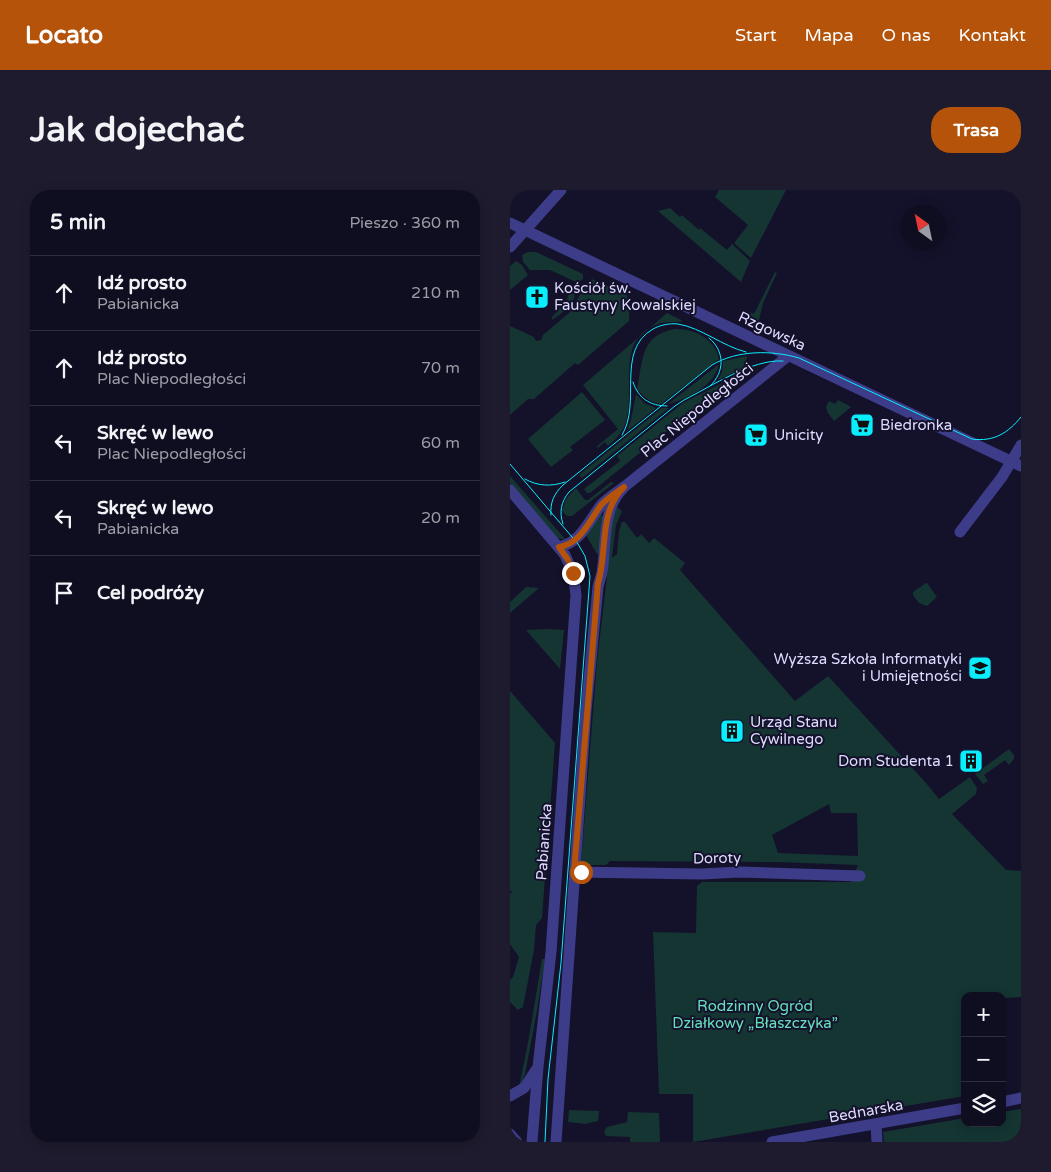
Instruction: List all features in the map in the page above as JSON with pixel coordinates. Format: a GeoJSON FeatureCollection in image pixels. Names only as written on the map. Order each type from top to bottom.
{"type":"FeatureCollection","features":[{"type":"Feature","properties":{"kind":"street"},"geometry":{"type":"LineString","coordinates":[[510,247],[561,190]]}},
{"type":"Feature","properties":{"kind":"street","name":"Rzgowska"},"geometry":{"type":"LineString","coordinates":[[510,223],[1016,463]]}},
{"type":"Feature","properties":{"kind":"street","name":"Plac Niepodległości"},"geometry":{"type":"LineString","coordinates":[[559,547],[567,546],[575,541],[602,504],[614,493],[788,356]]}},
{"type":"Feature","properties":{"kind":"street"},"geometry":{"type":"LineString","coordinates":[[960,532],[1000,480],[1016,463],[1021,445]]}},
{"type":"Feature","properties":{"kind":"street","name":"Plac Niepodległości"},"geometry":{"type":"LineString","coordinates":[[574,872],[598,583],[602,572],[610,510],[616,496],[624,487]]}},
{"type":"Feature","properties":{"kind":"street","name":"Pabianicka"},"geometry":{"type":"LineString","coordinates":[[510,490],[568,560],[576,586],[551,952],[532,1142]]}},
{"type":"Feature","properties":{"kind":"street"},"geometry":{"type":"LineString","coordinates":[[556,1142],[574,872]]}},
{"type":"Feature","properties":{"kind":"street","name":"Doroty"},"geometry":{"type":"LineString","coordinates":[[574,872],[702,874],[738,872],[860,876]]}},
{"type":"Feature","properties":{"kind":"street"},"geometry":{"type":"LineString","coordinates":[[510,1096],[524,1088],[538,1067]]}},
{"type":"Feature","properties":{"kind":"street"},"geometry":{"type":"LineString","coordinates":[[1006,1101],[1021,1098]]}},
{"type":"Feature","properties":{"kind":"street","name":"Bednarska"},"geometry":{"type":"LineString","coordinates":[[772,1142],[961,1109]]}},
{"type":"Feature","properties":{"kind":"street"},"geometry":{"type":"LineString","coordinates":[[876,1124],[877,1142]]}},
{"type":"Feature","properties":{"kind":"street"},"geometry":{"type":"LineString","coordinates":[[510,1134],[517,1142]]}},
{"type":"Feature","properties":{"kind":"green space"},"geometry":{"type":"Polygon","coordinates":[[[719,190],[786,190],[751,258],[734,243],[748,225],[715,197],[719,190]]]}},
{"type":"Feature","properties":{"kind":"green space"},"geometry":{"type":"Polygon","coordinates":[[[670,208],[680,217],[682,215],[699,230],[700,228],[727,250],[732,244],[750,261],[741,282],[658,211],[670,208]]]}},
{"type":"Feature","properties":{"kind":"green space"},"geometry":{"type":"Polygon","coordinates":[[[528,252],[536,252],[583,274],[583,279],[578,283],[550,270],[530,270],[523,262],[522,255],[528,252]]]}},
{"type":"Feature","properties":{"kind":"green space"},"geometry":{"type":"Polygon","coordinates":[[[516,261],[522,265],[528,275],[510,290],[510,266],[516,261]]]}},
{"type":"Feature","properties":{"kind":"green space"},"geometry":{"type":"Polygon","coordinates":[[[775,272],[777,273],[763,303],[758,324],[742,317],[745,310],[754,314],[775,272]]]}},
{"type":"Feature","properties":{"kind":"green space"},"geometry":{"type":"Polygon","coordinates":[[[592,279],[627,295],[629,321],[578,365],[575,363],[534,399],[528,399],[510,415],[510,326],[534,337],[536,341],[541,340],[543,335],[569,313],[588,282],[592,279]]]}},
{"type":"Feature","properties":{"kind":"green space"},"geometry":{"type":"Polygon","coordinates":[[[571,287],[574,288],[575,293],[572,302],[552,320],[552,317],[566,302],[571,287]]]}},
{"type":"Feature","properties":{"kind":"green space"},"geometry":{"type":"Polygon","coordinates":[[[667,313],[683,321],[661,323],[649,329],[667,313]]]}},
{"type":"Feature","properties":{"kind":"green space"},"geometry":{"type":"Polygon","coordinates":[[[675,329],[689,330],[703,336],[713,346],[719,359],[661,404],[647,399],[637,389],[642,359],[649,343],[655,337],[675,329]]]}},
{"type":"Feature","properties":{"kind":"green space"},"geometry":{"type":"Polygon","coordinates":[[[637,339],[632,350],[630,363],[627,418],[617,437],[608,446],[605,442],[598,448],[597,446],[618,429],[583,385],[637,339]]]}},
{"type":"Feature","properties":{"kind":"green space"},"geometry":{"type":"Polygon","coordinates":[[[747,356],[746,367],[718,380],[722,372],[723,361],[747,356]]]}},
{"type":"Feature","properties":{"kind":"green space"},"geometry":{"type":"Polygon","coordinates":[[[719,364],[712,378],[700,390],[684,399],[668,404],[719,364]]]}},
{"type":"Feature","properties":{"kind":"green space"},"geometry":{"type":"Polygon","coordinates":[[[734,377],[590,493],[587,493],[584,489],[620,461],[617,456],[683,403],[734,377]]]}},
{"type":"Feature","properties":{"kind":"green space"},"geometry":{"type":"Polygon","coordinates":[[[582,392],[605,420],[570,447],[573,450],[551,467],[528,439],[582,392]]]}},
{"type":"Feature","properties":{"kind":"green space"},"geometry":{"type":"Polygon","coordinates":[[[636,394],[644,403],[656,408],[627,431],[631,420],[636,394]]]}},
{"type":"Feature","properties":{"kind":"green space"},"geometry":{"type":"Polygon","coordinates":[[[838,400],[851,407],[834,421],[826,407],[829,401],[835,404],[838,400]]]}},
{"type":"Feature","properties":{"kind":"green space"},"geometry":{"type":"Polygon","coordinates":[[[662,408],[669,408],[582,478],[579,475],[662,408]]]}},
{"type":"Feature","properties":{"kind":"green space"},"geometry":{"type":"Polygon","coordinates":[[[510,476],[566,540],[557,538],[510,483],[510,476]]]}},
{"type":"Feature","properties":{"kind":"green space"},"geometry":{"type":"Polygon","coordinates":[[[611,482],[614,483],[572,516],[567,516],[562,511],[566,499],[576,488],[585,500],[588,500],[611,482]]]}},
{"type":"Feature","properties":{"kind":"green space","name":"Rodzinny Ogród Działkowy „Błaszczyka”"},"geometry":{"type":"Polygon","coordinates":[[[617,507],[622,511],[616,525],[612,558],[617,554],[619,531],[622,522],[625,522],[637,538],[641,534],[649,543],[654,538],[685,563],[680,570],[795,701],[828,676],[939,799],[970,777],[977,788],[976,794],[952,814],[1006,870],[1021,871],[1021,997],[1006,998],[1006,992],[961,992],[961,1097],[693,1142],[693,1094],[659,1094],[653,932],[696,933],[697,886],[702,882],[851,882],[858,865],[777,862],[610,861],[606,865],[581,865],[597,661],[607,577],[609,528],[617,507]],[[829,804],[772,835],[778,853],[858,856],[857,813],[831,813],[829,804]]]}},
{"type":"Feature","properties":{"kind":"green space"},"geometry":{"type":"Polygon","coordinates":[[[598,516],[603,516],[599,553],[597,554],[586,535],[598,516]]]}},
{"type":"Feature","properties":{"kind":"green space"},"geometry":{"type":"Polygon","coordinates":[[[926,583],[937,597],[927,606],[919,603],[913,595],[913,592],[926,583]]]}},
{"type":"Feature","properties":{"kind":"green space"},"geometry":{"type":"Polygon","coordinates":[[[526,587],[539,588],[510,613],[510,602],[526,587]]]}},
{"type":"Feature","properties":{"kind":"green space"},"geometry":{"type":"Polygon","coordinates":[[[526,630],[564,630],[560,669],[526,630]]]}},
{"type":"Feature","properties":{"kind":"green space"},"geometry":{"type":"Polygon","coordinates":[[[510,691],[555,743],[542,918],[536,925],[534,950],[523,1007],[518,1010],[510,1002],[510,980],[513,977],[519,957],[510,944],[510,894],[512,892],[510,890],[510,691]]]}},
{"type":"Feature","properties":{"kind":"green space"},"geometry":{"type":"Polygon","coordinates":[[[1009,749],[1014,755],[1014,759],[1009,765],[1005,760],[984,775],[988,781],[983,784],[975,774],[1009,749]]]}},
{"type":"Feature","properties":{"kind":"green space"},"geometry":{"type":"Polygon","coordinates":[[[542,959],[545,959],[537,1011],[525,1074],[519,1087],[528,1043],[542,959]]]}},
{"type":"Feature","properties":{"kind":"green space"},"geometry":{"type":"Polygon","coordinates":[[[1021,1109],[1021,1142],[884,1142],[883,1132],[961,1119],[961,1127],[1006,1127],[1006,1111],[1021,1109]]]}},
{"type":"Feature","properties":{"kind":"green space"},"geometry":{"type":"Polygon","coordinates":[[[569,1110],[599,1111],[598,1121],[585,1124],[568,1122],[569,1110]]]}},
{"type":"Feature","properties":{"kind":"green space"},"geometry":{"type":"Polygon","coordinates":[[[628,1112],[659,1113],[660,1142],[630,1142],[630,1137],[606,1136],[604,1132],[607,1127],[627,1122],[628,1112]]]}},
{"type":"Feature","properties":{"kind":"tram line"},"geometry":{"type":"LineString","coordinates":[[622,435],[628,422],[632,364],[635,350],[642,339],[653,329],[662,325],[672,324],[687,326],[746,352]]}},
{"type":"Feature","properties":{"kind":"tram line"},"geometry":{"type":"LineString","coordinates":[[709,338],[718,349],[721,362],[718,374],[710,386]]}},
{"type":"Feature","properties":{"kind":"tram line"},"geometry":{"type":"LineString","coordinates":[[551,515],[553,498],[563,485],[712,365],[732,356],[766,353],[799,358],[972,439],[994,438],[1006,432],[1021,417]]}},
{"type":"Feature","properties":{"kind":"tram line"},"geometry":{"type":"LineString","coordinates":[[563,524],[561,507],[569,492],[675,406],[719,381],[745,369],[758,364],[783,361]]}},
{"type":"Feature","properties":{"kind":"tram line"},"geometry":{"type":"LineString","coordinates":[[633,382],[641,397],[655,405],[667,406]]}},
{"type":"Feature","properties":{"kind":"tram line"},"geometry":{"type":"LineString","coordinates":[[510,464],[578,544],[585,556],[590,576],[561,963],[548,1079],[545,1142]]}},
{"type":"Feature","properties":{"kind":"tram line"},"geometry":{"type":"LineString","coordinates":[[525,479],[544,485],[555,485],[565,482]]}},
{"type":"Feature","properties":{"kind":"place","name":"Kościół św. Faustyny Kowalskiej"},"geometry":{"type":"Point","coordinates":[537,297]}},
{"type":"Feature","properties":{"kind":"place","name":"Biedronka"},"geometry":{"type":"Point","coordinates":[862,425]}},
{"type":"Feature","properties":{"kind":"place","name":"Unicity"},"geometry":{"type":"Point","coordinates":[756,435]}},
{"type":"Feature","properties":{"kind":"place","name":"Wyższa Szkoła Informatyki i Umiejętności"},"geometry":{"type":"Point","coordinates":[980,668]}},
{"type":"Feature","properties":{"kind":"place","name":"Urząd Stanu Cywilnego"},"geometry":{"type":"Point","coordinates":[732,731]}},
{"type":"Feature","properties":{"kind":"place","name":"Dom Studenta 1"},"geometry":{"type":"Point","coordinates":[971,761]}},
{"type":"Feature","properties":{"kind":"route"},"geometry":{"type":"LineString","coordinates":[[573,573],[568,560],[559,547],[567,546],[575,541],[602,504],[624,487],[616,496],[610,510],[602,572],[598,583],[574,872],[581,872]]}}]}
